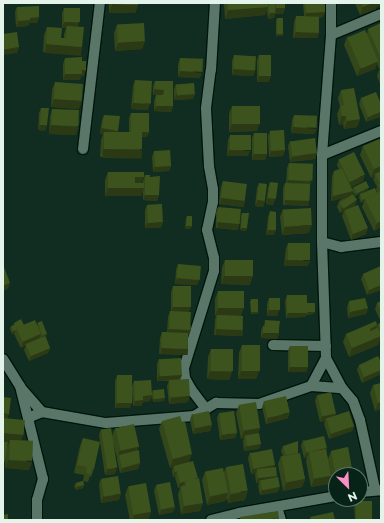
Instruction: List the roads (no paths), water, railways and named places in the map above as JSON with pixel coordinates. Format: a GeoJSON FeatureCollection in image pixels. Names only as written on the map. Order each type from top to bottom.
{"type":"FeatureCollection","features":[{"type":"Feature","properties":{"kind":"street"},"geometry":{"type":"LineString","coordinates":[[83,149],[100,3]]}},
{"type":"Feature","properties":{"kind":"street"},"geometry":{"type":"LineString","coordinates":[[206,409],[191,389],[185,378],[184,368],[214,271],[214,258],[207,230],[213,202],[213,189],[209,166],[206,108],[211,70],[215,3]]}},
{"type":"Feature","properties":{"kind":"street"},"geometry":{"type":"LineString","coordinates":[[331,3],[331,35],[322,155],[322,242],[326,358],[342,388],[353,401],[360,420],[378,489],[368,491]]}},
{"type":"Feature","properties":{"kind":"street"},"geometry":{"type":"LineString","coordinates":[[331,35],[381,14]]}},
{"type":"Feature","properties":{"kind":"street"},"geometry":{"type":"LineString","coordinates":[[322,155],[381,131]]}},
{"type":"Feature","properties":{"kind":"street"},"geometry":{"type":"LineString","coordinates":[[322,242],[341,247],[381,242]]}},
{"type":"Feature","properties":{"kind":"street"},"geometry":{"type":"LineString","coordinates":[[273,345],[326,346]]}},
{"type":"Feature","properties":{"kind":"street"},"geometry":{"type":"LineString","coordinates":[[311,386],[326,358]]}},
{"type":"Feature","properties":{"kind":"street"},"geometry":{"type":"LineString","coordinates":[[3,359],[20,386],[42,412]]}},
{"type":"Feature","properties":{"kind":"street"},"geometry":{"type":"LineString","coordinates":[[20,386],[43,479],[37,500],[37,520]]}},
{"type":"Feature","properties":{"kind":"street"},"geometry":{"type":"LineString","coordinates":[[28,418],[42,412],[106,423],[194,416],[216,402],[260,404],[311,386],[342,388]]}},
{"type":"Feature","properties":{"kind":"street"},"geometry":{"type":"LineString","coordinates":[[211,520],[328,497]]}},
{"type":"Feature","properties":{"kind":"street"},"geometry":{"type":"LineString","coordinates":[[277,507],[281,520]]}}]}
